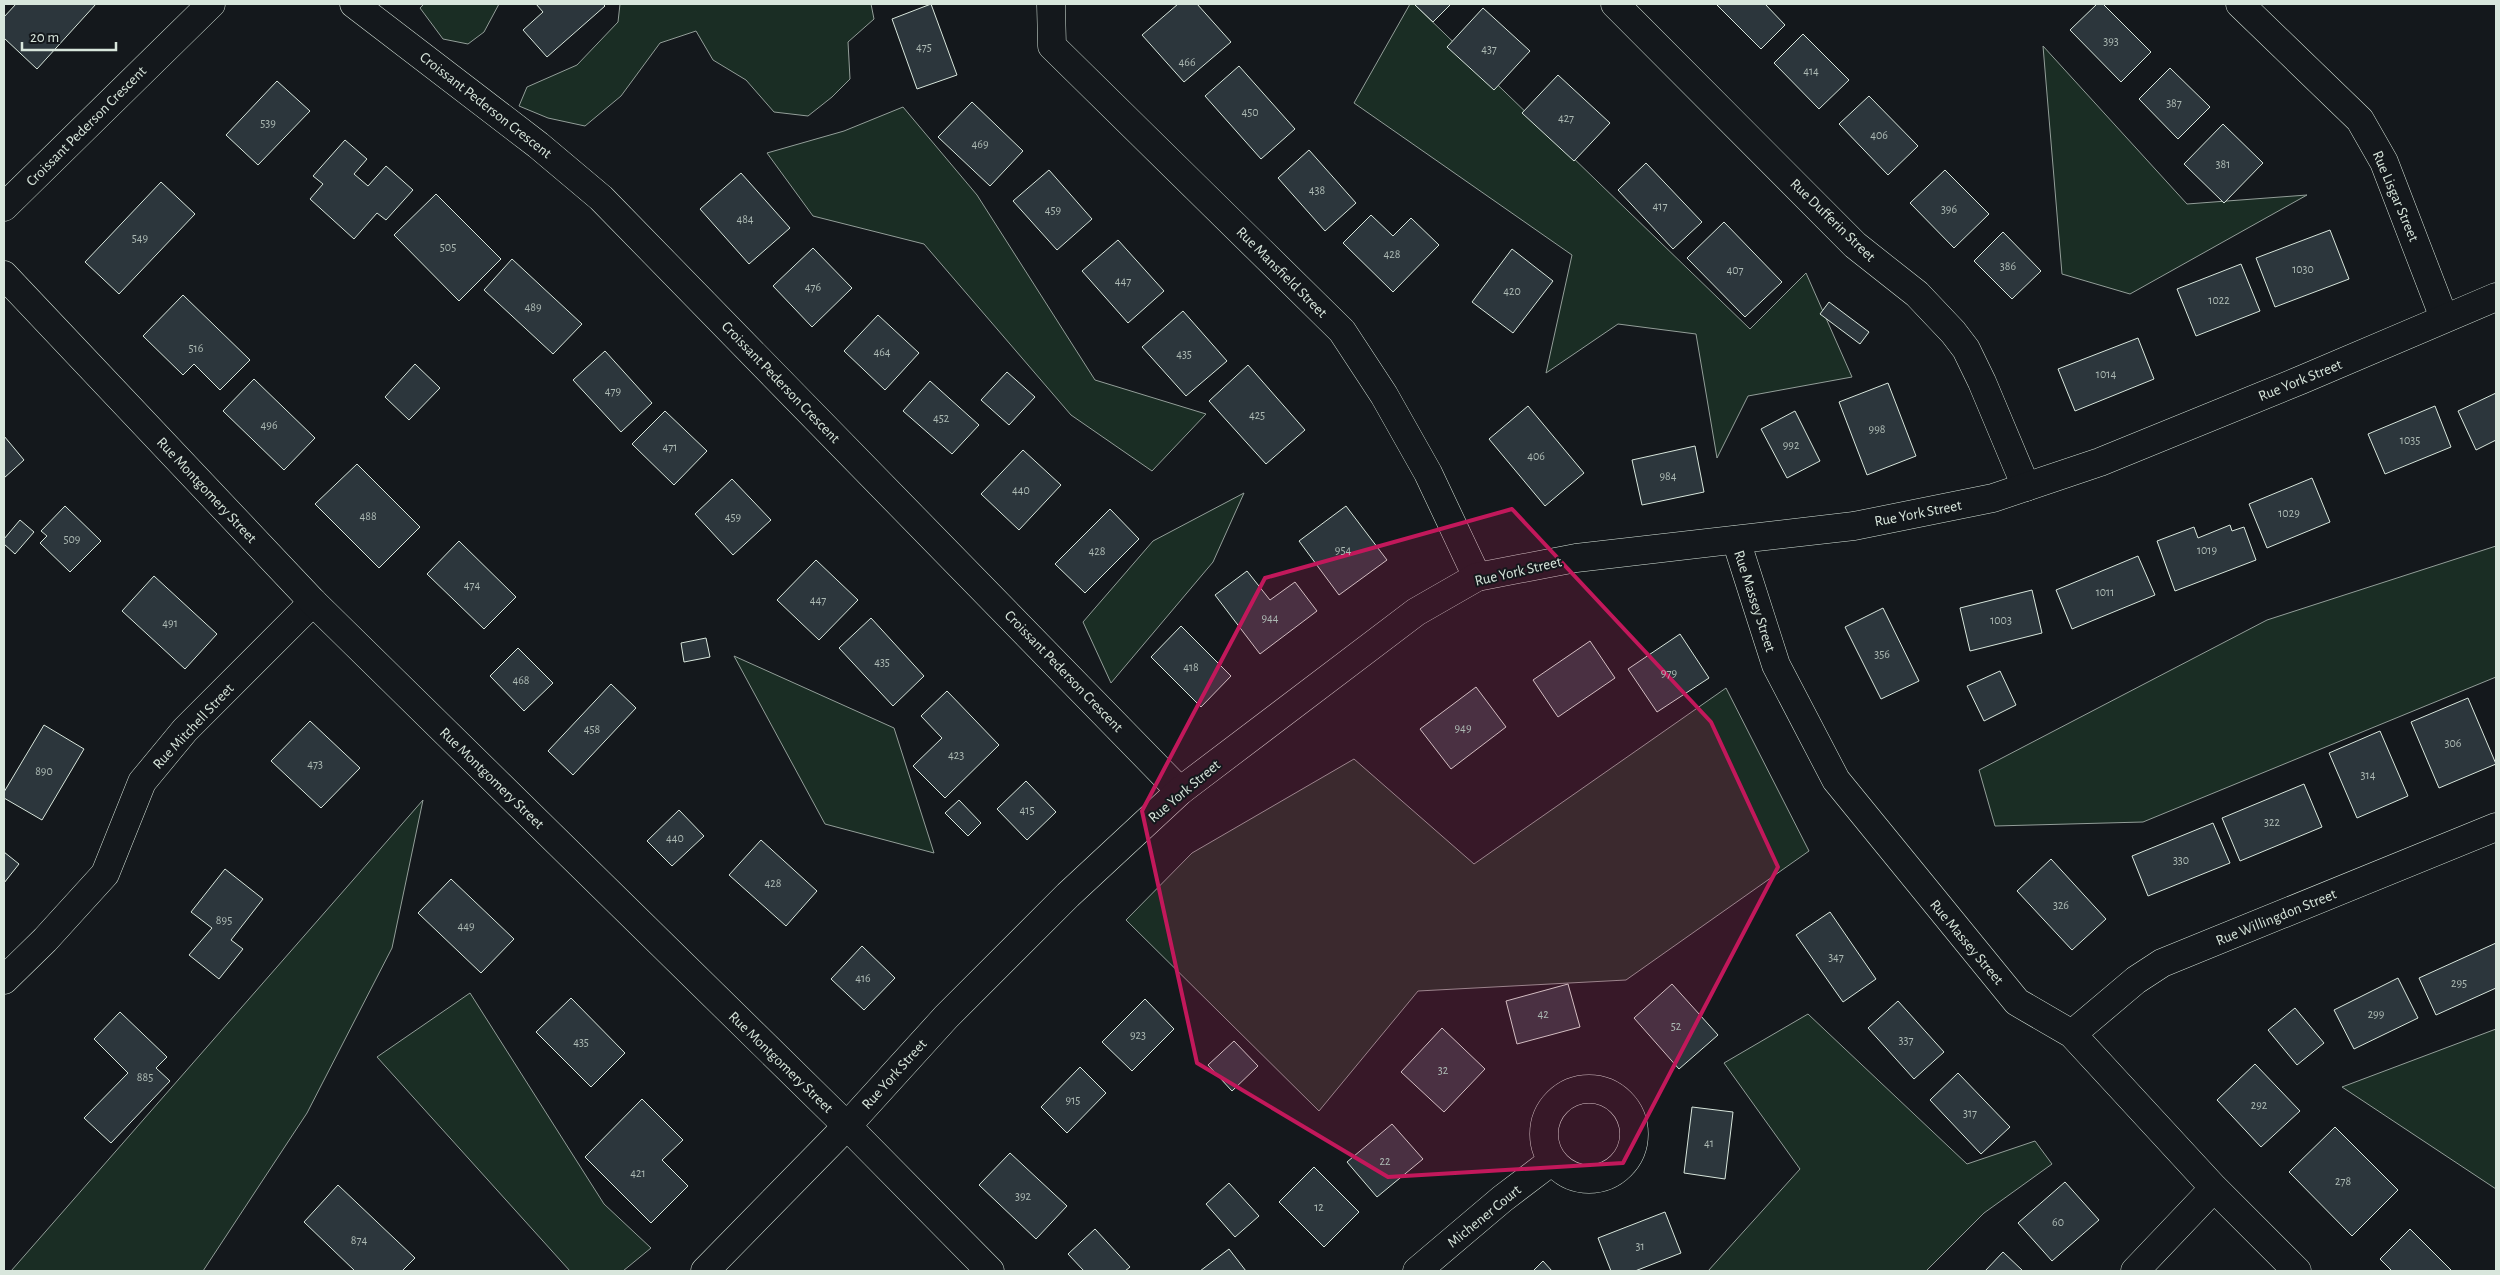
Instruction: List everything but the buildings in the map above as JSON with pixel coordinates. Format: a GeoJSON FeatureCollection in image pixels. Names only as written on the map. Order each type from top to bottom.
{"type":"FeatureCollection","features":[{"type":"Feature","properties":{"kind":"street","name":"Croissant Pederson Crescent"},"geometry":{"type":"LineString","coordinates":[[4,207],[211,4]]}},
{"type":"Feature","properties":{"kind":"street","name":"Croissant Pederson Crescent"},"geometry":{"type":"LineString","coordinates":[[354,4],[522,133],[601,198],[1180,791]]}},
{"type":"Feature","properties":{"kind":"street","name":"Rue Mansfield Street"},"geometry":{"type":"LineString","coordinates":[[1051,4],[1052,46],[1342,331],[1384,395],[1428,473],[1476,577]]}},
{"type":"Feature","properties":{"kind":"street","name":"Rue Dufferin Street"},"geometry":{"type":"LineString","coordinates":[[1615,4],[1855,245],[1917,294],[1953,332],[1966,350],[1982,382],[2026,487]]}},
{"type":"Feature","properties":{"kind":"street","name":"Rue Lisgar Street"},"geometry":{"type":"LineString","coordinates":[[2240,4],[2360,120],[2384,162],[2444,318]]}},
{"type":"Feature","properties":{"kind":"street","name":"Rue Montgomery Street"},"geometry":{"type":"LineString","coordinates":[[4,275],[312,602],[847,1126],[990,1271]]}},
{"type":"Feature","properties":{"kind":"street","name":"Rue York Street"},"geometry":{"type":"LineString","coordinates":[[705,1271],[847,1126],[952,1010],[1068,895],[1180,791],[1416,612],[1476,577],[1576,558],[1854,526],[1993,498],[2100,462],[2496,297]]}},
{"type":"Feature","properties":{"kind":"street","name":"Rue Massey Street"},"geometry":{"type":"LineString","coordinates":[[1736,540],[1776,665],[1836,780],[2017,1002],[2072,1034],[2214,1188],[2297,1271]]}},
{"type":"Feature","properties":{"kind":"street","name":"Rue Mitchell Street"},"geometry":{"type":"LineString","coordinates":[[4,980],[105,874],[142,782],[154,767],[185,730],[312,602]]}},
{"type":"Feature","properties":{"kind":"street","name":"Rue Willingdon Street"},"geometry":{"type":"LineString","coordinates":[[2072,1034],[2136,980],[2162,963],[2496,827]]}},
{"type":"Feature","properties":{"kind":"street","name":"Michener Court"},"geometry":{"type":"LineString","coordinates":[[1417,1271],[1502,1199],[1552,1161]]}},
{"type":"Feature","properties":{"kind":"street"},"geometry":{"type":"LineString","coordinates":[[2135,1271],[2214,1188]]}},
{"type":"Feature","properties":{"kind":"highlighted area"},"geometry":{"type":"Polygon","coordinates":[[[1512,509],[1711,722],[1778,867],[1623,1163],[1388,1177],[1197,1063],[1142,811],[1265,578],[1512,509]]]}},
{"type":"Feature","properties":{"kind":"green space"},"geometry":{"type":"Polygon","coordinates":[[[424,4],[499,4],[484,32],[468,44],[443,39],[420,8],[424,4]]]}},
{"type":"Feature","properties":{"kind":"green space"},"geometry":{"type":"Polygon","coordinates":[[[620,4],[871,4],[874,19],[848,42],[850,79],[832,97],[808,116],[774,112],[746,80],[713,60],[696,31],[660,43],[621,96],[585,126],[548,118],[519,106],[527,87],[577,65],[618,22],[620,4]]]}},
{"type":"Feature","properties":{"kind":"green space"},"geometry":{"type":"Polygon","coordinates":[[[1410,4],[1414,4],[1750,329],[1806,273],[1852,377],[1748,396],[1717,458],[1696,334],[1618,324],[1546,373],[1572,255],[1354,103],[1410,4]]]}},
{"type":"Feature","properties":{"kind":"green space"},"geometry":{"type":"Polygon","coordinates":[[[2043,46],[2187,204],[2307,195],[2130,294],[2062,274],[2043,46]]]}},
{"type":"Feature","properties":{"kind":"green space"},"geometry":{"type":"Polygon","coordinates":[[[903,107],[977,195],[1095,380],[1206,414],[1152,471],[1071,415],[924,244],[813,216],[767,153],[844,131],[903,107]]]}},
{"type":"Feature","properties":{"kind":"green space"},"geometry":{"type":"Polygon","coordinates":[[[1244,493],[1213,562],[1111,683],[1083,622],[1153,541],[1244,493]]]}},
{"type":"Feature","properties":{"kind":"green space"},"geometry":{"type":"Polygon","coordinates":[[[2496,546],[2496,677],[2143,822],[1995,826],[1979,770],[2267,620],[2496,546]]]}},
{"type":"Feature","properties":{"kind":"green space"},"geometry":{"type":"Polygon","coordinates":[[[734,656],[894,728],[934,853],[825,824],[734,656]]]}},
{"type":"Feature","properties":{"kind":"green space"},"geometry":{"type":"Polygon","coordinates":[[[1726,688],[1809,851],[1626,980],[1418,991],[1319,1111],[1126,920],[1192,853],[1354,759],[1474,864],[1726,688]]]}},
{"type":"Feature","properties":{"kind":"green space"},"geometry":{"type":"Polygon","coordinates":[[[423,800],[392,948],[307,1113],[203,1271],[11,1271],[423,800]]]}},
{"type":"Feature","properties":{"kind":"green space"},"geometry":{"type":"Polygon","coordinates":[[[470,993],[604,1204],[651,1248],[623,1271],[570,1271],[377,1057],[470,993]]]}},
{"type":"Feature","properties":{"kind":"green space"},"geometry":{"type":"Polygon","coordinates":[[[1808,1014],[1967,1164],[2035,1141],[2052,1164],[1984,1213],[1926,1271],[1708,1271],[1800,1169],[1724,1063],[1808,1014]]]}},
{"type":"Feature","properties":{"kind":"green space"},"geometry":{"type":"Polygon","coordinates":[[[2496,1029],[2496,1189],[2342,1087],[2496,1029]]]}}]}
